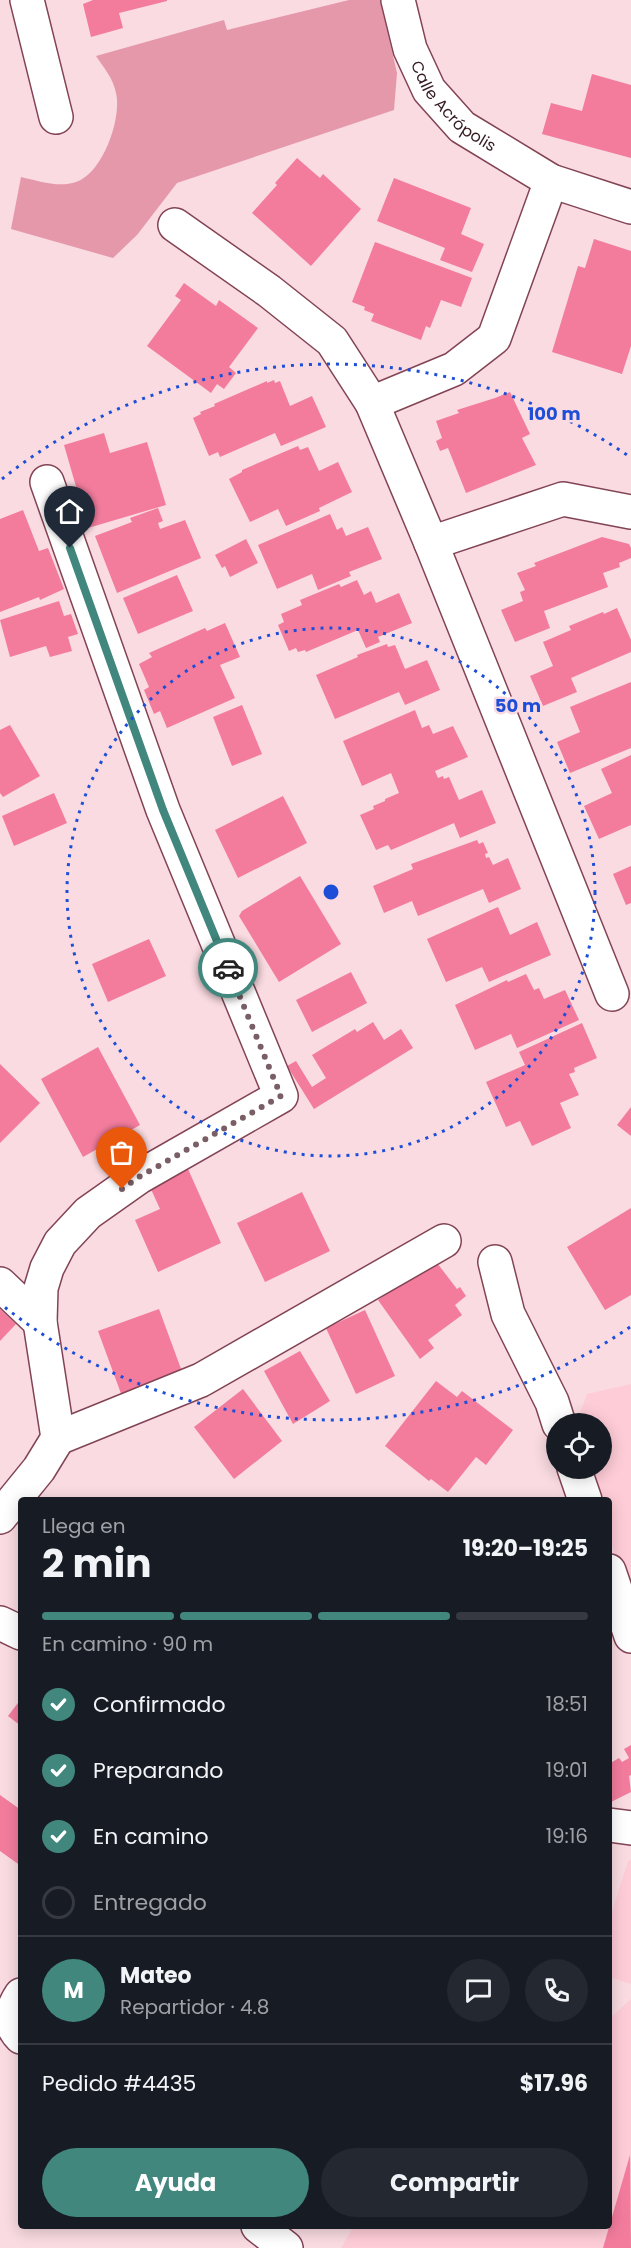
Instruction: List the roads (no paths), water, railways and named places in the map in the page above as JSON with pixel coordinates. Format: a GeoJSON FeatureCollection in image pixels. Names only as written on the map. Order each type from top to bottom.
{"type":"FeatureCollection","features":[{"type":"Feature","properties":{"kind":"street"},"geometry":{"type":"LineString","coordinates":[[27,0],[56,117]]}},
{"type":"Feature","properties":{"kind":"street","name":"Calle Acrópolis"},"geometry":{"type":"LineString","coordinates":[[398,0],[410,49],[429,90],[462,127],[551,181],[631,207]]}},
{"type":"Feature","properties":{"kind":"street"},"geometry":{"type":"LineString","coordinates":[[372,403],[454,369],[494,338],[551,181]]}},
{"type":"Feature","properties":{"kind":"street"},"geometry":{"type":"LineString","coordinates":[[175,225],[269,291],[332,341],[372,403],[431,543],[612,994]]}},
{"type":"Feature","properties":{"kind":"street"},"geometry":{"type":"LineString","coordinates":[[47,482],[163,810],[281,1096],[139,1177],[88,1213],[60,1243],[47,1268],[41,1288],[40,1322],[58,1438]]}},
{"type":"Feature","properties":{"kind":"street"},"geometry":{"type":"LineString","coordinates":[[431,543],[563,499],[631,512]]}},
{"type":"Feature","properties":{"kind":"street"},"geometry":{"type":"LineString","coordinates":[[0,1517],[39,1469],[58,1438],[201,1380],[444,1241]]}},
{"type":"Feature","properties":{"kind":"street"},"geometry":{"type":"LineString","coordinates":[[495,1262],[508,1314],[556,1413]]}},
{"type":"Feature","properties":{"kind":"street"},"geometry":{"type":"LineString","coordinates":[[0,1284],[40,1322]]}},
{"type":"Feature","properties":{"kind":"street"},"geometry":{"type":"LineString","coordinates":[[578,1479],[584,1497]]}},
{"type":"Feature","properties":{"kind":"street"},"geometry":{"type":"LineString","coordinates":[[612,1580],[631,1635]]}},
{"type":"Feature","properties":{"kind":"street"},"geometry":{"type":"LineString","coordinates":[[0,1623],[18,1632]]}},
{"type":"Feature","properties":{"kind":"street"},"geometry":{"type":"LineString","coordinates":[[612,1825],[631,1828]]}},
{"type":"Feature","properties":{"kind":"street"},"geometry":{"type":"LineString","coordinates":[[18,2002],[11,2017],[12,2026],[18,2033]]}},
{"type":"Feature","properties":{"kind":"street"},"geometry":{"type":"LineString","coordinates":[[262,2229],[286,2248]]}}]}
